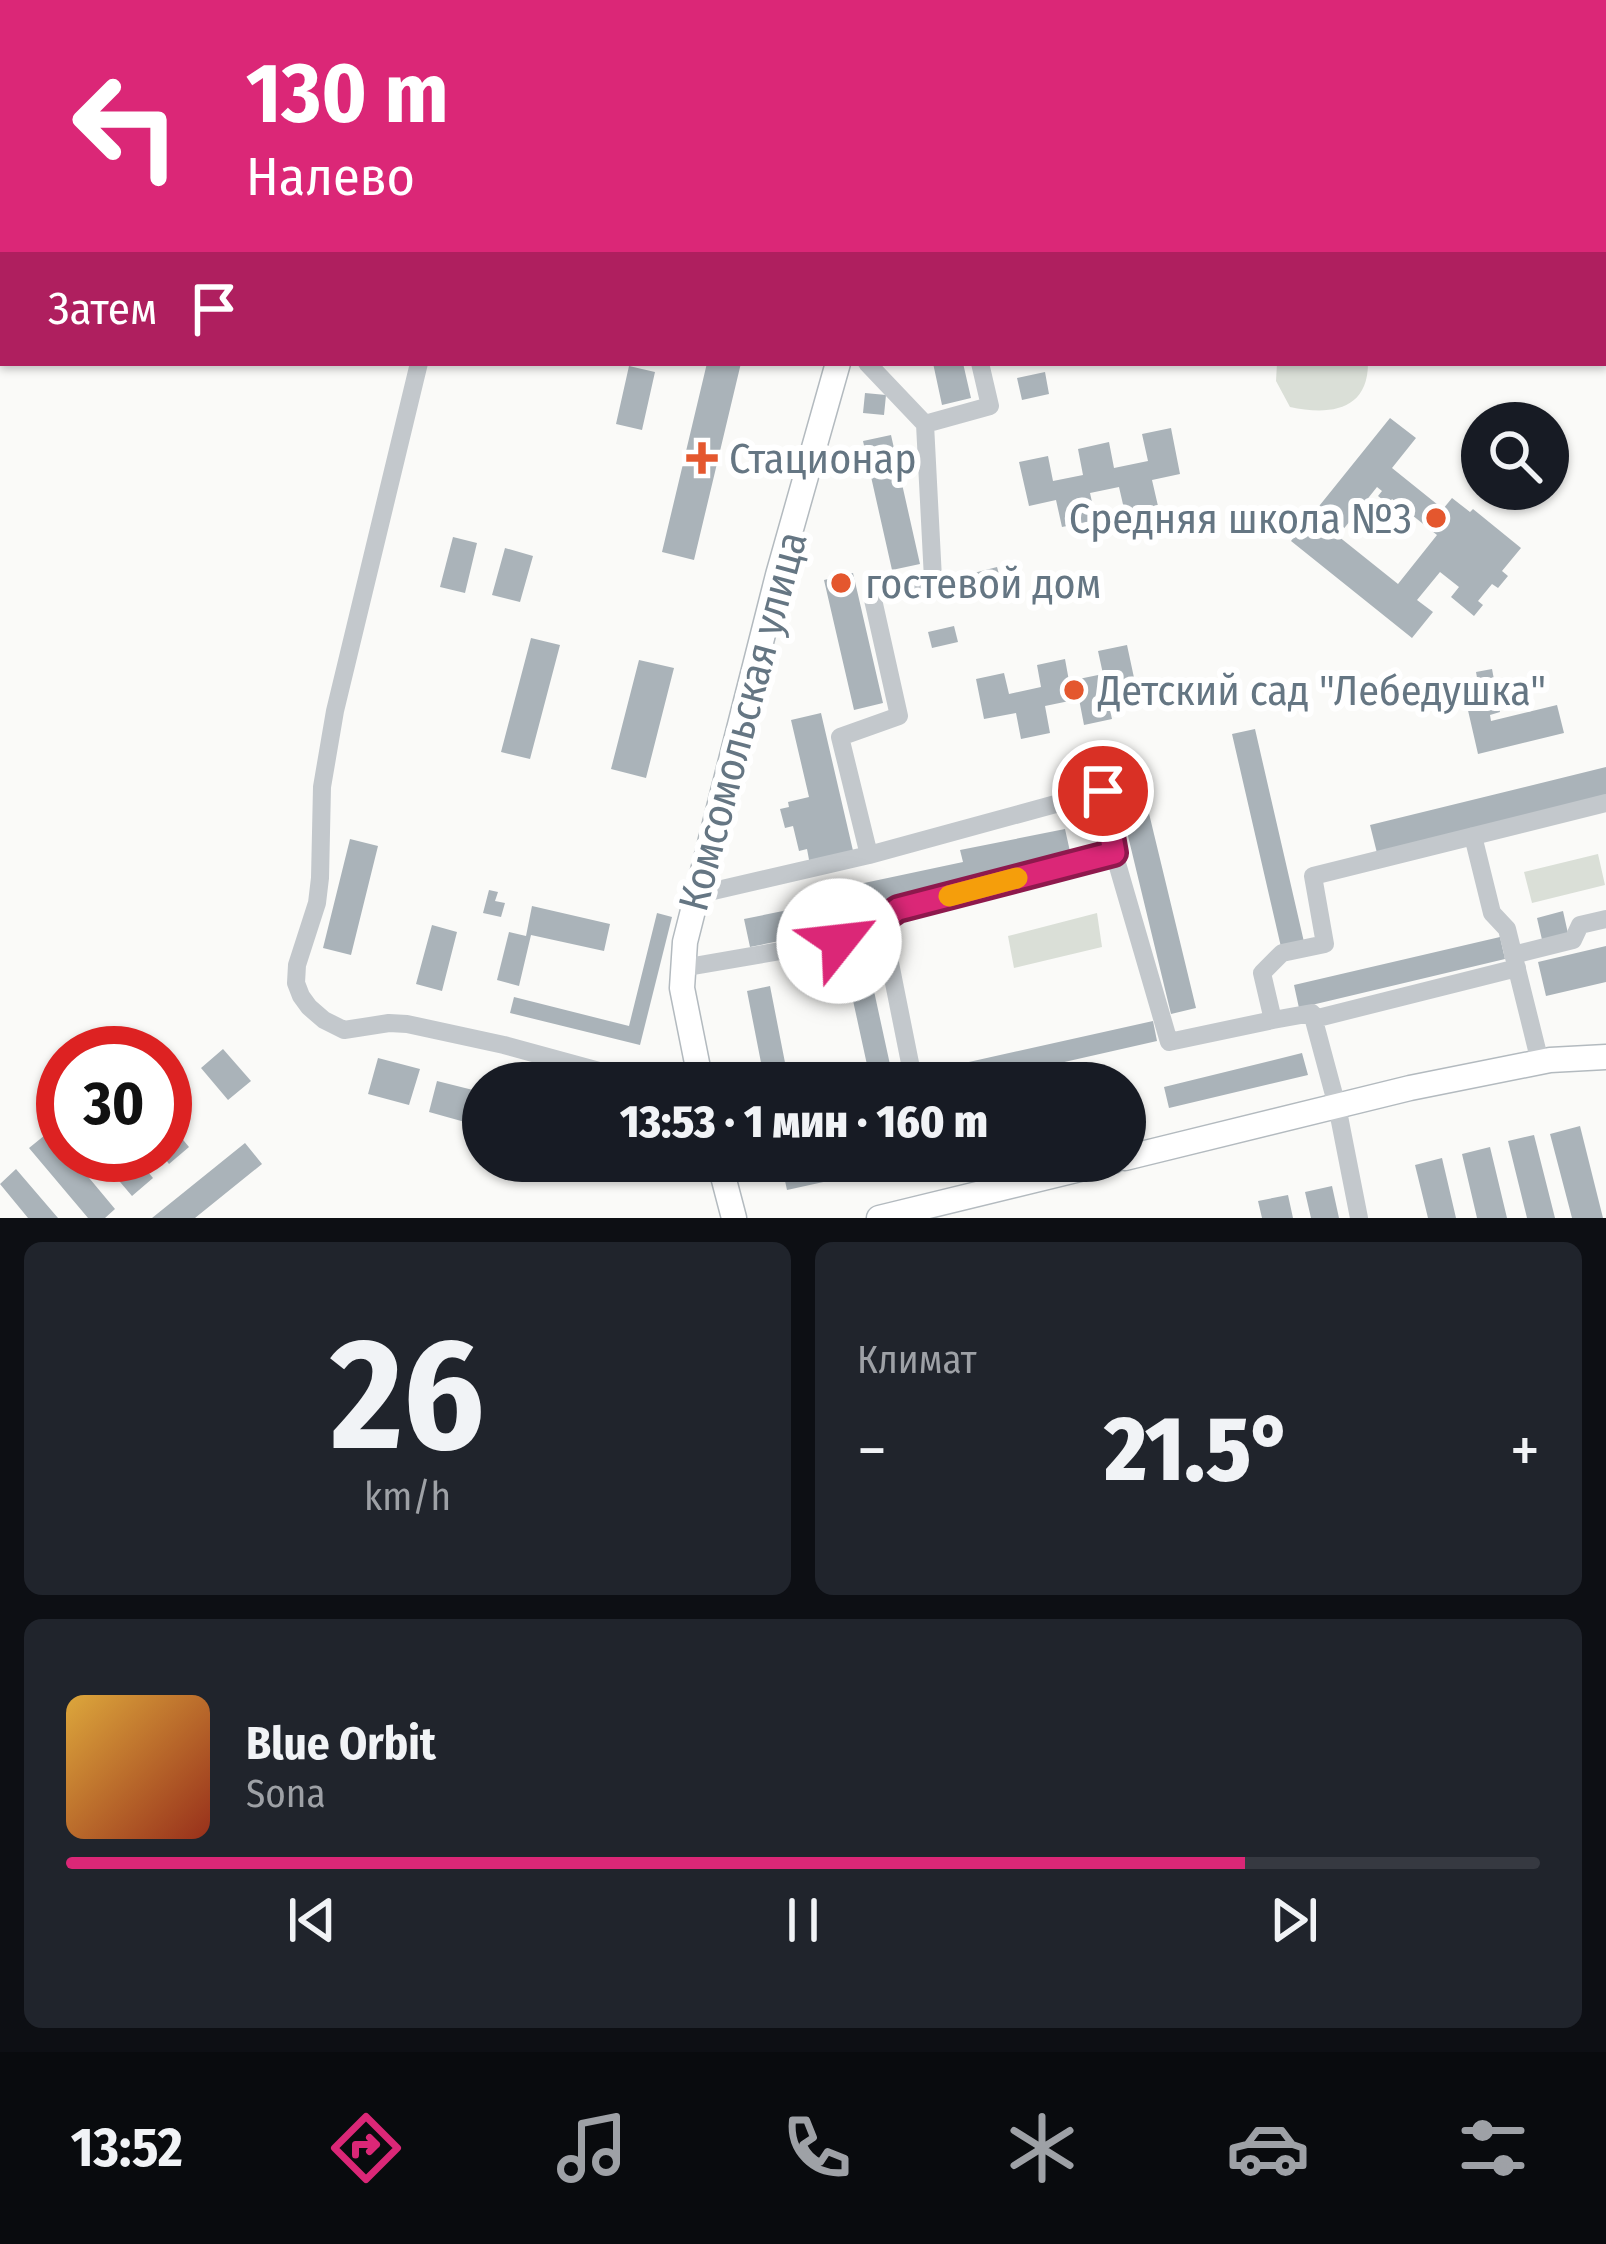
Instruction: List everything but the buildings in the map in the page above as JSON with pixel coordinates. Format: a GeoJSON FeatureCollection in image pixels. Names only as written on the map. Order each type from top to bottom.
{"type":"FeatureCollection","features":[{"type":"Feature","properties":{"kind":"street"},"geometry":{"type":"LineString","coordinates":[[418,366],[335,711],[322,787],[317,903],[297,965],[296,983],[310,1007],[344,1030],[389,1022],[407,1024],[564,1062]]}},
{"type":"Feature","properties":{"kind":"street","name":"Комсомольская улица"},"geometry":{"type":"LineString","coordinates":[[696,1062],[682,968],[696,895],[837,366]]}},
{"type":"Feature","properties":{"kind":"street"},"geometry":{"type":"LineString","coordinates":[[869,854],[840,737],[899,716],[872,595],[933,579],[925,424],[870,366]]}},
{"type":"Feature","properties":{"kind":"street"},"geometry":{"type":"LineString","coordinates":[[925,424],[990,406],[981,366]]}},
{"type":"Feature","properties":{"kind":"street"},"geometry":{"type":"LineString","coordinates":[[696,895],[1103,791],[1114,853],[1169,1042],[1312,1012],[1359,1218]]}},
{"type":"Feature","properties":{"kind":"street"},"geometry":{"type":"LineString","coordinates":[[1273,1020],[1262,973],[1282,952],[1325,944],[1313,876],[1606,803]]}},
{"type":"Feature","properties":{"kind":"street"},"geometry":{"type":"LineString","coordinates":[[1473,836],[1492,913],[1507,929],[1540,1062]]}},
{"type":"Feature","properties":{"kind":"street"},"geometry":{"type":"LineString","coordinates":[[682,968],[839,941],[862,934],[898,909],[1114,853]]}},
{"type":"Feature","properties":{"kind":"street"},"geometry":{"type":"LineString","coordinates":[[881,918],[910,1062]]}},
{"type":"Feature","properties":{"kind":"street"},"geometry":{"type":"LineString","coordinates":[[1314,1019],[1515,961],[1573,940],[1580,925],[1606,919]]}},
{"type":"Feature","properties":{"kind":"street"},"geometry":{"type":"LineString","coordinates":[[1146,1153],[1540,1062],[1606,1058]]}},
{"type":"Feature","properties":{"kind":"street"},"geometry":{"type":"LineString","coordinates":[[725,1182],[734,1218]]}},
{"type":"Feature","properties":{"kind":"street"},"geometry":{"type":"LineString","coordinates":[[879,1218],[953,1209],[1000,1182]]}},
{"type":"Feature","properties":{"kind":"shaded area"},"geometry":{"type":"Polygon","coordinates":[[[1277,366],[1368,366],[1361,392],[1353,401],[1331,410],[1290,407],[1276,381],[1277,366]]]}},
{"type":"Feature","properties":{"kind":"shaded area"},"geometry":{"type":"Polygon","coordinates":[[[1598,854],[1605,885],[1532,903],[1524,872],[1598,854]]]}},
{"type":"Feature","properties":{"kind":"shaded area"},"geometry":{"type":"Polygon","coordinates":[[[1097,913],[1102,947],[1014,968],[1008,936],[1097,913]]]}},
{"type":"Feature","properties":{"kind":"slow traffic"},"geometry":{"type":"LineString","coordinates":[[949,896],[1017,878]]}},
{"type":"Feature","properties":{"kind":"place","name":"Стационар"},"geometry":{"type":"Point","coordinates":[702,458]}},
{"type":"Feature","properties":{"kind":"place","name":"Средняя школа №3"},"geometry":{"type":"Point","coordinates":[1436,518]}},
{"type":"Feature","properties":{"kind":"place","name":"гостевой дом"},"geometry":{"type":"Point","coordinates":[841,583]}},
{"type":"Feature","properties":{"kind":"place","name":"Детский сад \"Лебедушка\""},"geometry":{"type":"Point","coordinates":[1074,690]}},
{"type":"Feature","properties":{"kind":"route"},"geometry":{"type":"LineString","coordinates":[[839,941],[862,934],[898,909],[1114,853],[1103,791]]}}]}
